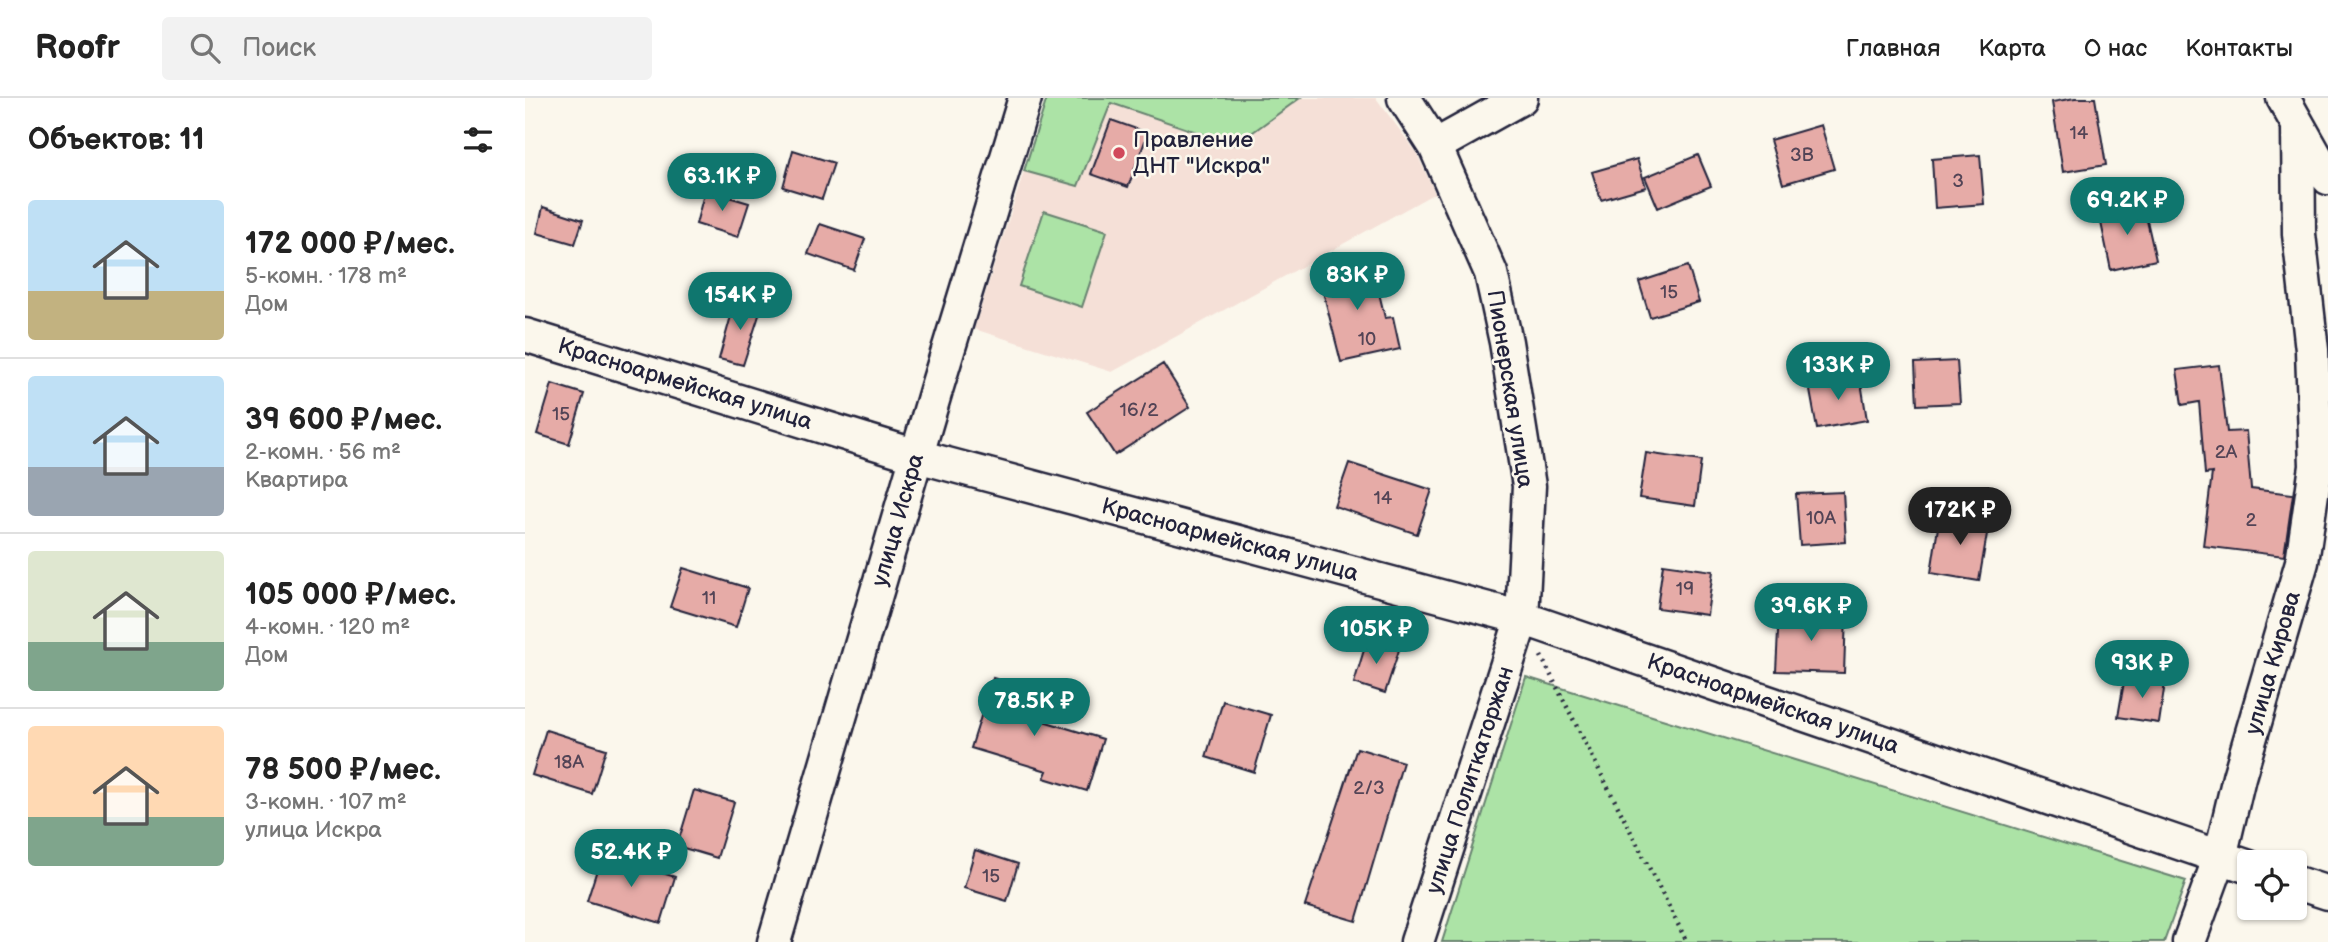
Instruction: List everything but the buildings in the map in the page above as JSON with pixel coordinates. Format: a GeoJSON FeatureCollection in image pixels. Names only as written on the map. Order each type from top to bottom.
{"type":"FeatureCollection","features":[{"type":"Feature","properties":{"kind":"street","name":"улица Искра"},"geometry":{"type":"LineString","coordinates":[[774,942],[1025,98]]}},
{"type":"Feature","properties":{"kind":"street","name":"Пионерская улица"},"geometry":{"type":"LineString","coordinates":[[1404,98],[1435,146],[1491,273],[1506,342],[1529,486],[1522,618]]}},
{"type":"Feature","properties":{"kind":"street"},"geometry":{"type":"LineString","coordinates":[[1435,146],[1521,98]]}},
{"type":"Feature","properties":{"kind":"street"},"geometry":{"type":"LineString","coordinates":[[2283,98],[2328,178]]}},
{"type":"Feature","properties":{"kind":"street","name":"улица Кирова"},"geometry":{"type":"LineString","coordinates":[[2189,942],[2234,862],[2239,777],[2302,562],[2316,466],[2312,350],[2299,234],[2298,126]]}},
{"type":"Feature","properties":{"kind":"street","name":"Красноармейская улица"},"geometry":{"type":"LineString","coordinates":[[525,335],[917,456],[1522,618],[2234,862]]}},
{"type":"Feature","properties":{"kind":"street","name":"улица Политкаторжан"},"geometry":{"type":"LineString","coordinates":[[1417,942],[1522,618]]}},
{"type":"Feature","properties":{"kind":"street"},"geometry":{"type":"LineString","coordinates":[[2307,887],[2328,894]]}},
{"type":"Feature","properties":{"kind":"path"},"geometry":{"type":"LineString","coordinates":[[1522,618],[1687,942]]}},
{"type":"Feature","properties":{"kind":"shaded area"},"geometry":{"type":"Polygon","coordinates":[[[1300,98],[1376,98],[1416,152],[1435,193],[1112,372],[974,329],[1024,171],[1078,186],[1110,102],[1235,145],[1300,98]]]}},
{"type":"Feature","properties":{"kind":"green space"},"geometry":{"type":"Polygon","coordinates":[[[1047,98],[1300,98],[1235,145],[1111,103],[1078,186],[1024,171],[1047,98]]]}},
{"type":"Feature","properties":{"kind":"green space"},"geometry":{"type":"Polygon","coordinates":[[[1044,211],[1107,231],[1082,307],[1019,286],[1044,211]]]}},
{"type":"Feature","properties":{"kind":"green space"},"geometry":{"type":"Polygon","coordinates":[[[1526,677],[2186,881],[2164,942],[1442,942],[1526,677]]]}},
{"type":"Feature","properties":{"kind":"place","name":"Правление ДНТ \"Искра\""},"geometry":{"type":"Point","coordinates":[1119,153]}}]}
